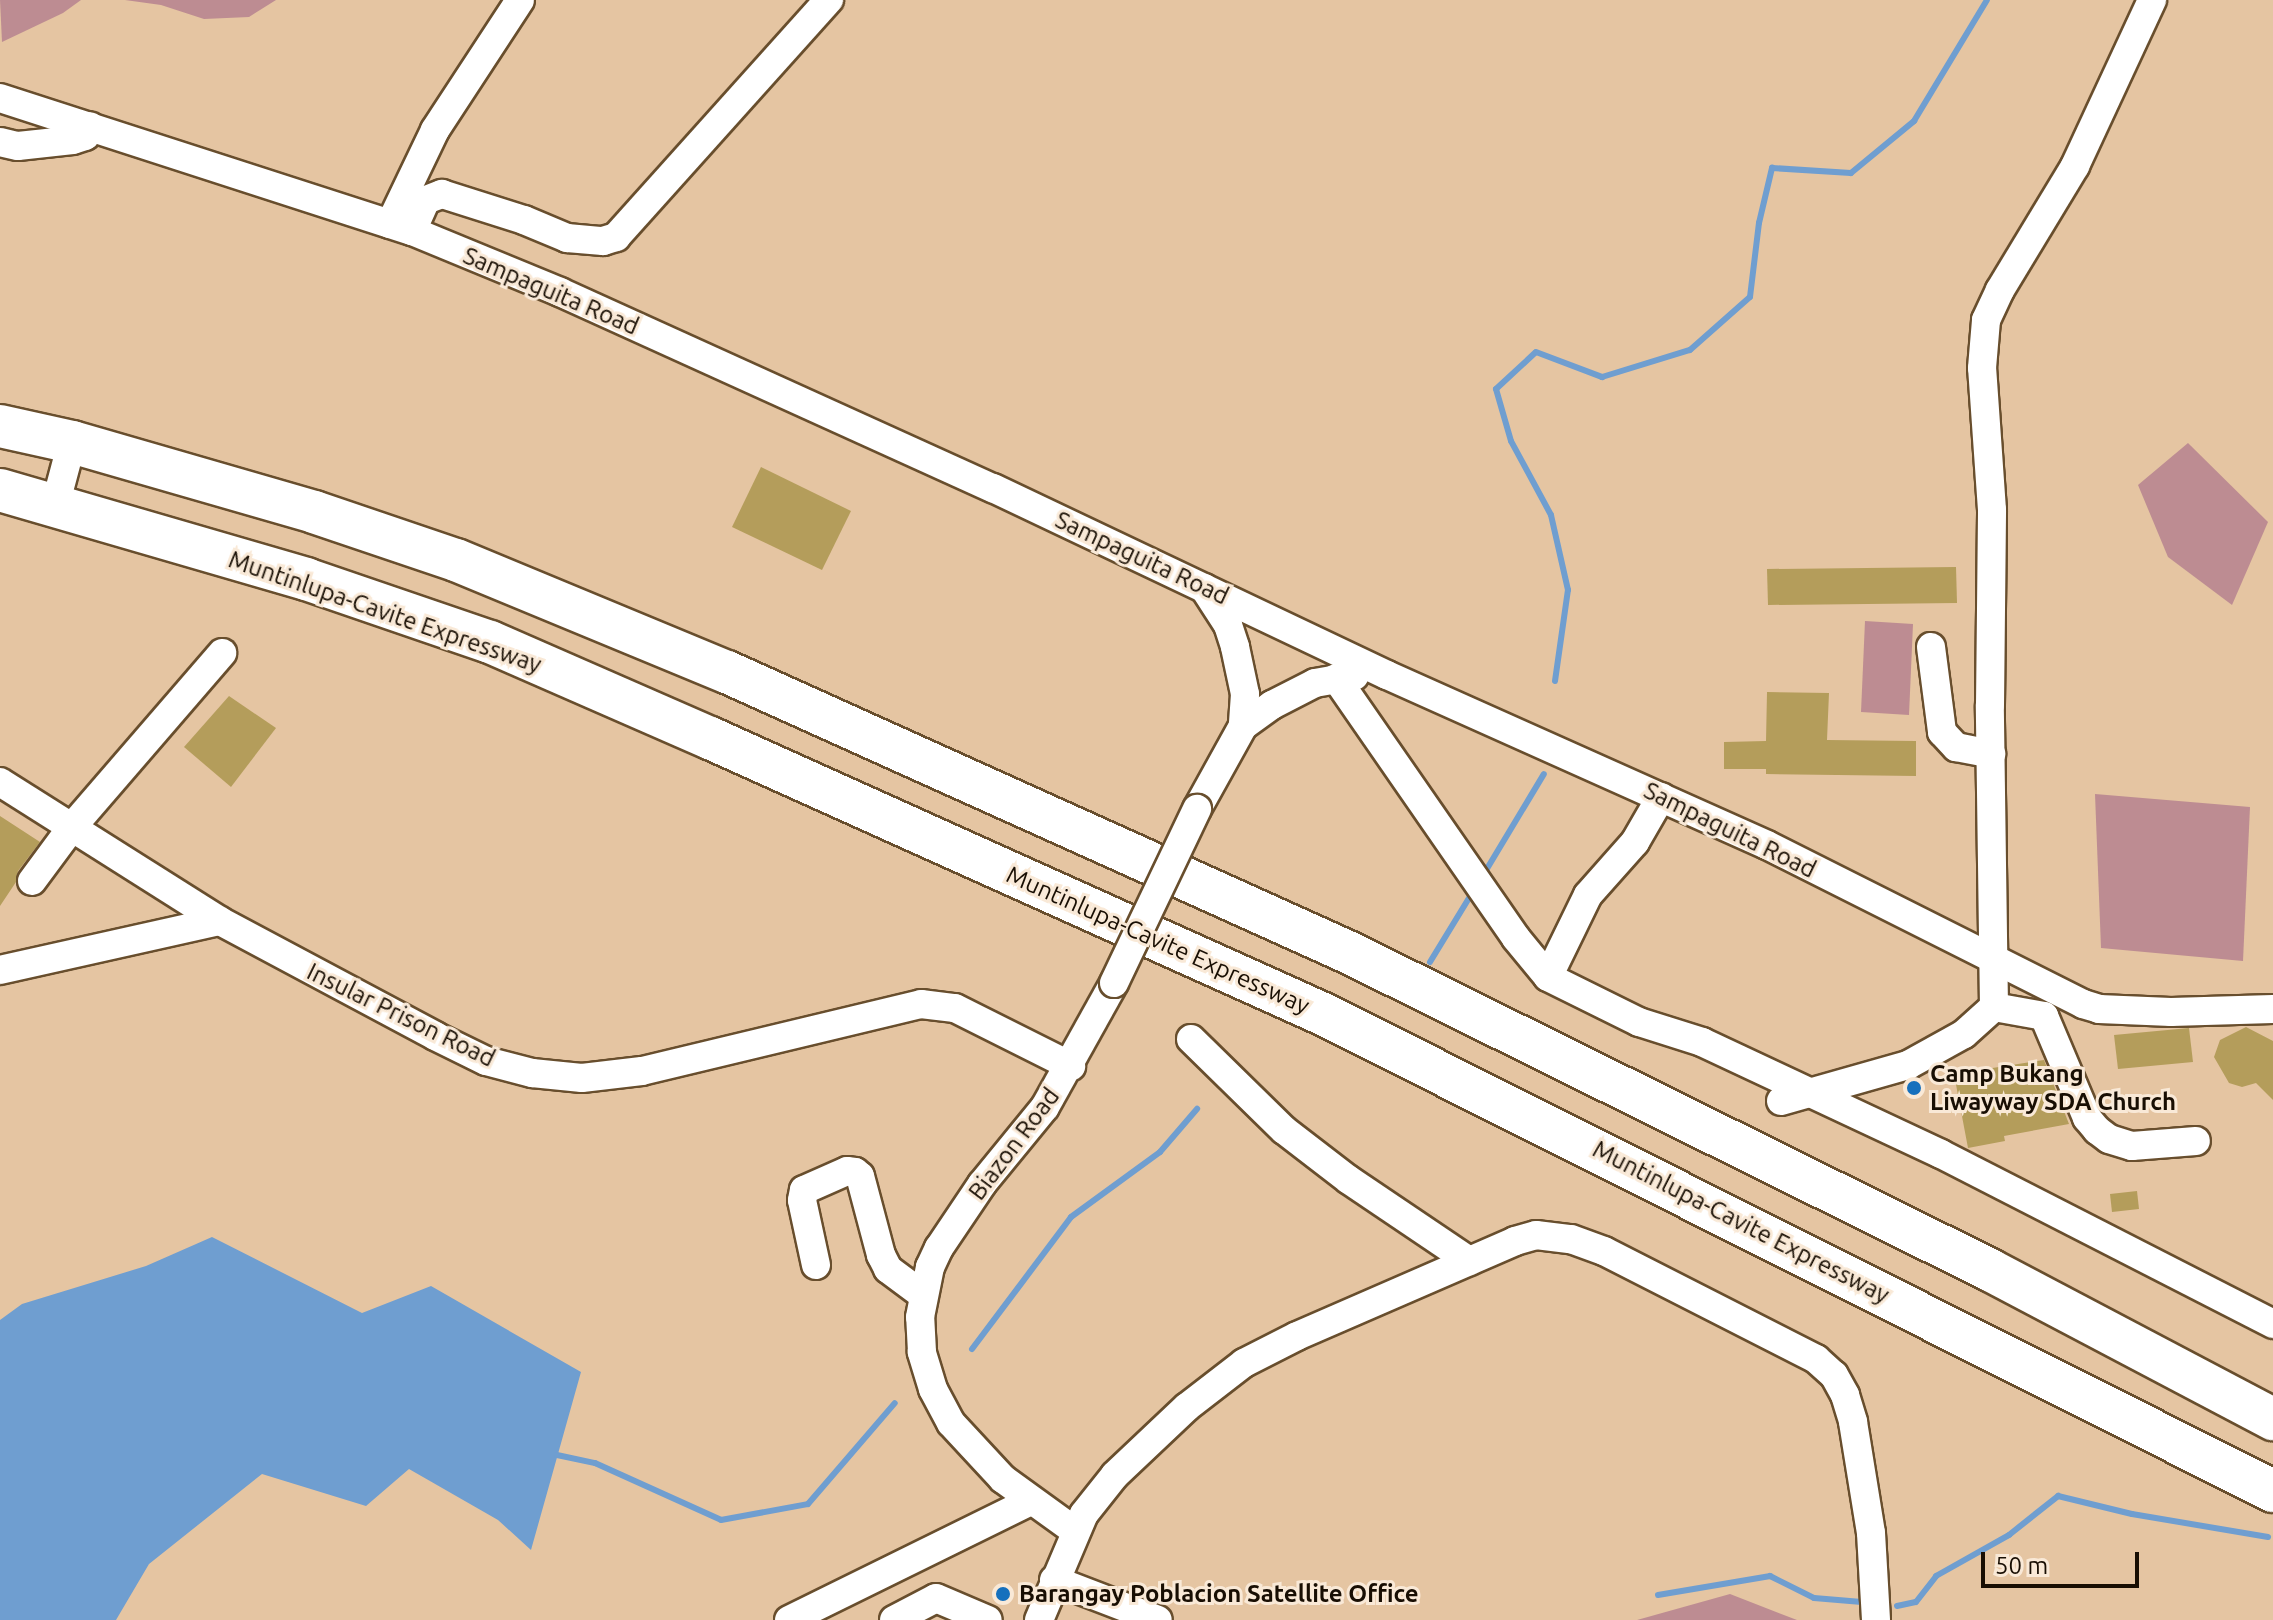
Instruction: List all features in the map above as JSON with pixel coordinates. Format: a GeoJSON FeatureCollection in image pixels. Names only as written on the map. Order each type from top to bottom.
{"type":"FeatureCollection","features":[{"type":"Feature","properties":{"kind":"highway"},"geometry":{"type":"LineString","coordinates":[[0,426],[72,442],[314,512],[456,560],[727,672],[984,785],[1350,953],[1990,1270],[2273,1419]]}},
{"type":"Feature","properties":{"kind":"highway","name":"Muntinlupa-Cavite Expressway"},"geometry":{"type":"LineString","coordinates":[[0,490],[306,579],[490,642],[725,744],[1323,1014],[2273,1491]]}},
{"type":"Feature","properties":{"kind":"street"},"geometry":{"type":"LineString","coordinates":[[401,227],[435,130],[520,0]]}},
{"type":"Feature","properties":{"kind":"street"},"geometry":{"type":"LineString","coordinates":[[401,227],[426,200],[442,194],[524,220],[567,238],[603,241],[616,237],[829,0]]}},
{"type":"Feature","properties":{"kind":"street"},"geometry":{"type":"LineString","coordinates":[[1781,1101],[1908,1065],[1964,1034],[1994,1007],[1992,510],[1982,368],[1986,320],[2000,290],[2075,166],[2152,0]]}},
{"type":"Feature","properties":{"kind":"street","name":"Sampaguita Road"},"geometry":{"type":"LineString","coordinates":[[0,98],[401,227],[686,348],[1203,586],[1387,675],[1661,797],[2099,1009],[2171,1012],[2273,1009]]}},
{"type":"Feature","properties":{"kind":"street"},"geometry":{"type":"LineString","coordinates":[[0,142],[18,146],[73,140],[85,136],[90,126]]}},
{"type":"Feature","properties":{"kind":"street"},"geometry":{"type":"LineString","coordinates":[[55,506],[72,442]]}},
{"type":"Feature","properties":{"kind":"street","name":"Biazon Road"},"geometry":{"type":"LineString","coordinates":[[1075,1531],[1031,1501],[978,1454],[951,1423],[933,1389],[922,1352],[923,1295],[939,1248],[982,1184],[1045,1107],[1071,1066],[1197,809],[1243,726],[1245,694],[1235,647],[1228,625],[1203,586]]}},
{"type":"Feature","properties":{"kind":"street"},"geometry":{"type":"LineString","coordinates":[[1931,647],[1942,732],[1956,747],[1991,754]]}},
{"type":"Feature","properties":{"kind":"street"},"geometry":{"type":"LineString","coordinates":[[32,881],[72,827],[222,653]]}},
{"type":"Feature","properties":{"kind":"street","name":"Biazon Road"},"geometry":{"type":"LineString","coordinates":[[1243,726],[1298,691],[1336,678],[1387,675]]}},
{"type":"Feature","properties":{"kind":"street"},"geometry":{"type":"LineString","coordinates":[[1336,678],[1516,938],[1548,977],[1639,1022],[1702,1042],[1941,1154],[2273,1324]]}},
{"type":"Feature","properties":{"kind":"street","name":"Insular Prison Road"},"geometry":{"type":"LineString","coordinates":[[0,782],[220,921],[486,1061],[532,1073],[582,1078],[642,1071],[921,1004],[955,1008],[1071,1066]]}},
{"type":"Feature","properties":{"kind":"street"},"geometry":{"type":"LineString","coordinates":[[1548,977],[1588,895],[1635,842],[1661,797]]}},
{"type":"Feature","properties":{"kind":"street"},"geometry":{"type":"LineString","coordinates":[[0,970],[220,921]]}},
{"type":"Feature","properties":{"kind":"street"},"geometry":{"type":"LineString","coordinates":[[2044,1016],[2064,994]]}},
{"type":"Feature","properties":{"kind":"street"},"geometry":{"type":"LineString","coordinates":[[1994,1007],[2044,1016]]}},
{"type":"Feature","properties":{"kind":"street"},"geometry":{"type":"LineString","coordinates":[[2044,1016],[2087,1118],[2097,1130],[2109,1139],[2132,1146],[2196,1141]]}},
{"type":"Feature","properties":{"kind":"street"},"geometry":{"type":"LineString","coordinates":[[1191,1039],[1234,1084],[1314,1154],[1469,1261]]}},
{"type":"Feature","properties":{"kind":"street"},"geometry":{"type":"LineString","coordinates":[[816,1265],[802,1200],[804,1190],[847,1171],[855,1172],[860,1176],[881,1255],[888,1269],[923,1295]]}},
{"type":"Feature","properties":{"kind":"street"},"geometry":{"type":"LineString","coordinates":[[1039,1620],[1075,1531],[1090,1504],[1115,1475],[1187,1407],[1244,1363],[1390,1293],[1536,1235],[1571,1239],[1604,1251],[1816,1359],[1834,1375],[1845,1395],[1855,1436],[1871,1533],[1876,1620]]}},
{"type":"Feature","properties":{"kind":"street"},"geometry":{"type":"LineString","coordinates":[[789,1620],[1031,1501]]}},
{"type":"Feature","properties":{"kind":"street"},"geometry":{"type":"LineString","coordinates":[[1054,1580],[1158,1620]]}},
{"type":"Feature","properties":{"kind":"street"},"geometry":{"type":"LineString","coordinates":[[894,1620],[936,1598],[988,1620]]}},
{"type":"Feature","properties":{"kind":"shaded area"},"geometry":{"type":"Polygon","coordinates":[[[0,0],[81,0],[63,13],[2,42],[0,0]]]}},
{"type":"Feature","properties":{"kind":"shaded area"},"geometry":{"type":"Polygon","coordinates":[[[125,0],[276,0],[249,17],[204,19],[161,5],[125,0]]]}},
{"type":"Feature","properties":{"kind":"shaded area"},"geometry":{"type":"Polygon","coordinates":[[[2188,443],[2268,522],[2232,605],[2168,557],[2138,485],[2188,443]]]}},
{"type":"Feature","properties":{"kind":"shaded area"},"geometry":{"type":"Polygon","coordinates":[[[1865,621],[1913,624],[1909,715],[1861,712],[1865,621]]]}},
{"type":"Feature","properties":{"kind":"shaded area"},"geometry":{"type":"Polygon","coordinates":[[[2095,794],[2250,807],[2243,961],[2101,948],[2095,794]]]}},
{"type":"Feature","properties":{"kind":"shaded area"},"geometry":{"type":"Polygon","coordinates":[[[1730,1594],[1797,1620],[1637,1620],[1730,1594]]]}},
{"type":"Feature","properties":{"kind":"water"},"geometry":{"type":"Polygon","coordinates":[[[212,1237],[362,1313],[431,1286],[581,1372],[531,1550],[498,1520],[409,1469],[366,1506],[262,1474],[149,1564],[116,1620],[0,1620],[0,1320],[22,1304],[146,1266],[212,1237]]]}},
{"type":"Feature","properties":{"kind":"building"},"geometry":{"type":"Polygon","coordinates":[[[761,467],[851,511],[822,570],[732,527],[761,467]]]}},
{"type":"Feature","properties":{"kind":"building"},"geometry":{"type":"Polygon","coordinates":[[[1956,567],[1957,603],[1768,605],[1767,569],[1956,567]]]}},
{"type":"Feature","properties":{"kind":"building"},"geometry":{"type":"Polygon","coordinates":[[[1767,692],[1829,693],[1827,740],[1916,741],[1916,776],[1766,774],[1766,769],[1724,769],[1724,742],[1766,741],[1767,692]]]}},
{"type":"Feature","properties":{"kind":"building"},"geometry":{"type":"Polygon","coordinates":[[[229,696],[276,728],[231,787],[184,747],[229,696]]]}},
{"type":"Feature","properties":{"kind":"building"},"geometry":{"type":"Polygon","coordinates":[[[0,816],[40,842],[18,871],[16,882],[0,906],[0,816]]]}},
{"type":"Feature","properties":{"kind":"building"},"geometry":{"type":"Polygon","coordinates":[[[2246,1027],[2273,1041],[2273,1100],[2256,1083],[2242,1087],[2229,1083],[2214,1057],[2220,1040],[2246,1027]]]}},
{"type":"Feature","properties":{"kind":"building"},"geometry":{"type":"Polygon","coordinates":[[[2189,1028],[2193,1062],[2118,1069],[2114,1035],[2189,1028]]]}},
{"type":"Feature","properties":{"kind":"building"},"geometry":{"type":"Polygon","coordinates":[[[2044,1060],[2069,1124],[2004,1136],[2005,1141],[1968,1148],[1954,1074],[2044,1060]]]}},
{"type":"Feature","properties":{"kind":"building"},"geometry":{"type":"Polygon","coordinates":[[[2137,1191],[2139,1209],[2112,1212],[2110,1194],[2137,1191]]]}},
{"type":"Feature","properties":{"kind":"waterway"},"geometry":{"type":"LineString","coordinates":[[1555,681],[1568,590],[1551,515],[1511,441],[1496,389],[1536,352],[1602,377],[1690,350],[1750,297],[1759,223],[1772,168],[1851,173],[1914,121],[1987,0]]}},
{"type":"Feature","properties":{"kind":"waterway"},"geometry":{"type":"LineString","coordinates":[[1482,877],[1544,774]]}},
{"type":"Feature","properties":{"kind":"waterway"},"geometry":{"type":"LineString","coordinates":[[1430,962],[1474,890]]}},
{"type":"Feature","properties":{"kind":"waterway"},"geometry":{"type":"LineString","coordinates":[[972,1349],[1071,1217],[1160,1152],[1197,1109]]}},
{"type":"Feature","properties":{"kind":"waterway"},"geometry":{"type":"LineString","coordinates":[[557,1455],[595,1463],[721,1520],[808,1504],[895,1403]]}},
{"type":"Feature","properties":{"kind":"waterway"},"geometry":{"type":"LineString","coordinates":[[1897,1606],[1916,1602],[1936,1576],[2009,1535],[2058,1496],[2132,1514],[2268,1537]]}},
{"type":"Feature","properties":{"kind":"waterway"},"geometry":{"type":"LineString","coordinates":[[1658,1595],[1770,1576],[1814,1598],[1862,1602]]}},
{"type":"Feature","properties":{"kind":"place","name":"Camp Bukang Liwayway SDA Church"},"geometry":{"type":"Point","coordinates":[1914,1088]}},
{"type":"Feature","properties":{"kind":"place","name":"Barangay Poblacion Satellite Office"},"geometry":{"type":"Point","coordinates":[1003,1594]}}]}
